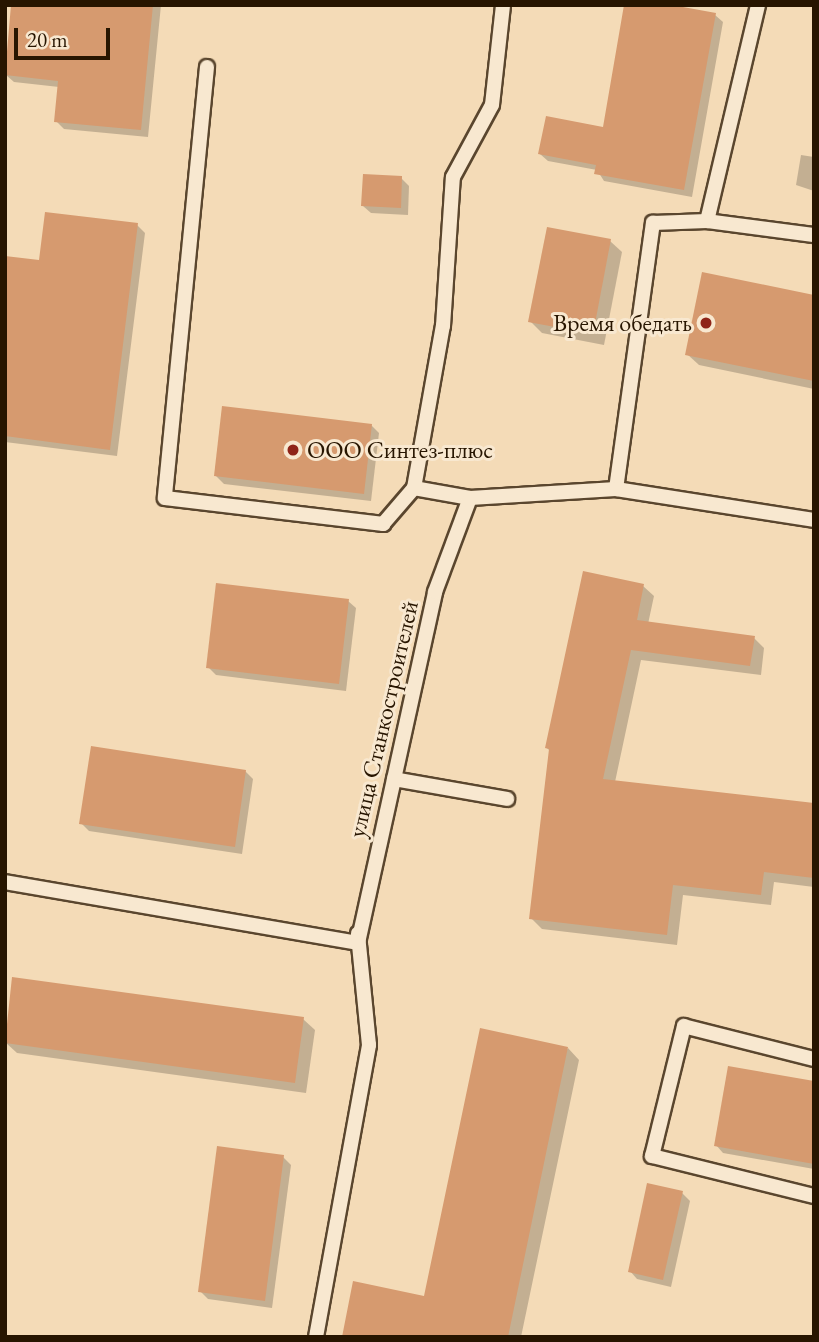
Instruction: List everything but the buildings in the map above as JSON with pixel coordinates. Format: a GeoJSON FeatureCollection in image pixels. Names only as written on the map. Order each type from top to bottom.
{"type":"FeatureCollection","features":[{"type":"Feature","properties":{"kind":"lane"},"geometry":{"type":"LineString","coordinates":[[207,67],[165,498],[383,524],[414,488],[443,326],[453,177],[492,105],[503,5]]}},
{"type":"Feature","properties":{"kind":"lane"},"geometry":{"type":"LineString","coordinates":[[707,221],[758,5]]}},
{"type":"Feature","properties":{"kind":"lane"},"geometry":{"type":"LineString","coordinates":[[616,489],[653,223],[707,221],[814,235]]}},
{"type":"Feature","properties":{"kind":"lane"},"geometry":{"type":"LineString","coordinates":[[414,488],[470,498],[616,489],[814,520]]}},
{"type":"Feature","properties":{"kind":"lane","name":"улица Станкостроителей"},"geometry":{"type":"LineString","coordinates":[[316,1337],[369,1045],[358,929],[435,592],[470,498]]}},
{"type":"Feature","properties":{"kind":"lane"},"geometry":{"type":"LineString","coordinates":[[394,779],[507,799]]}},
{"type":"Feature","properties":{"kind":"lane"},"geometry":{"type":"LineString","coordinates":[[5,882],[358,943],[358,929]]}},
{"type":"Feature","properties":{"kind":"lane"},"geometry":{"type":"LineString","coordinates":[[814,1059],[684,1026],[652,1156],[814,1196]]}},
{"type":"Feature","properties":{"kind":"place","name":"Время обедать"},"geometry":{"type":"Point","coordinates":[706,323]}},
{"type":"Feature","properties":{"kind":"place","name":"ООО Синтез-плюс"},"geometry":{"type":"Point","coordinates":[293,450]}}]}
